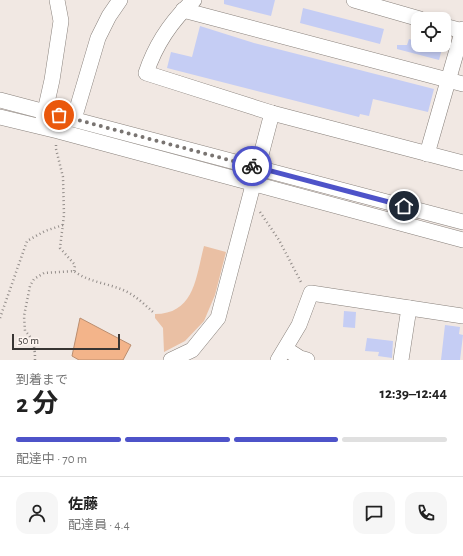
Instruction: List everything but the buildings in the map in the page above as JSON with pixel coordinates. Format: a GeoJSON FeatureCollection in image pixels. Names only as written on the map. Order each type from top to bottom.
{"type":"FeatureCollection","features":[{"type":"Feature","properties":{"kind":"street"},"geometry":{"type":"LineString","coordinates":[[41,127],[52,80],[61,21],[58,0]]}},
{"type":"Feature","properties":{"kind":"street"},"geometry":{"type":"LineString","coordinates":[[74,119],[98,38],[109,16],[120,0]]}},
{"type":"Feature","properties":{"kind":"street"},"geometry":{"type":"LineString","coordinates":[[354,0],[411,16]]}},
{"type":"Feature","properties":{"kind":"street"},"geometry":{"type":"LineString","coordinates":[[456,83],[188,5],[171,25],[150,61],[146,73],[272,113],[463,163]]}},
{"type":"Feature","properties":{"kind":"street"},"geometry":{"type":"LineString","coordinates":[[428,154],[456,83],[463,31],[451,28]]}},
{"type":"Feature","properties":{"kind":"street"},"geometry":{"type":"LineString","coordinates":[[0,100],[463,222]]}},
{"type":"Feature","properties":{"kind":"street"},"geometry":{"type":"LineString","coordinates":[[171,360],[192,350],[218,318],[272,113]]}},
{"type":"Feature","properties":{"kind":"street"},"geometry":{"type":"LineString","coordinates":[[0,117],[58,131],[251,191],[463,240]]}},
{"type":"Feature","properties":{"kind":"street"},"geometry":{"type":"LineString","coordinates":[[307,360],[282,355],[299,325],[311,293],[463,316]]}},
{"type":"Feature","properties":{"kind":"street"},"geometry":{"type":"LineString","coordinates":[[401,360],[409,308]]}},
{"type":"Feature","properties":{"kind":"path"},"geometry":{"type":"LineString","coordinates":[[58,131],[56,149],[63,177],[63,225],[60,248],[75,265],[74,271]]}},
{"type":"Feature","properties":{"kind":"path"},"geometry":{"type":"LineString","coordinates":[[251,191],[301,282],[311,293]]}},
{"type":"Feature","properties":{"kind":"path"},"geometry":{"type":"LineString","coordinates":[[0,318],[28,241],[45,231],[63,225]]}},
{"type":"Feature","properties":{"kind":"path"},"geometry":{"type":"LineString","coordinates":[[35,360],[35,349],[30,336],[25,331],[24,316],[30,286],[34,279],[44,273],[74,271],[91,280],[102,282],[124,291],[140,300],[153,312]]}},
{"type":"Feature","properties":{"kind":"shaded area"},"geometry":{"type":"Polygon","coordinates":[[[204,246],[226,252],[215,295],[204,321],[185,341],[164,352],[163,328],[155,318],[155,314],[168,312],[178,308],[186,300],[196,281],[204,246]]]}},
{"type":"Feature","properties":{"kind":"shaded area"},"geometry":{"type":"Polygon","coordinates":[[[80,318],[131,345],[123,360],[79,360],[72,356],[80,318]]]}},
{"type":"Feature","properties":{"kind":"way so far"},"geometry":{"type":"LineString","coordinates":[[59,115],[252,166]]}},
{"type":"Feature","properties":{"kind":"route"},"geometry":{"type":"LineString","coordinates":[[252,166],[404,206]]}}]}
